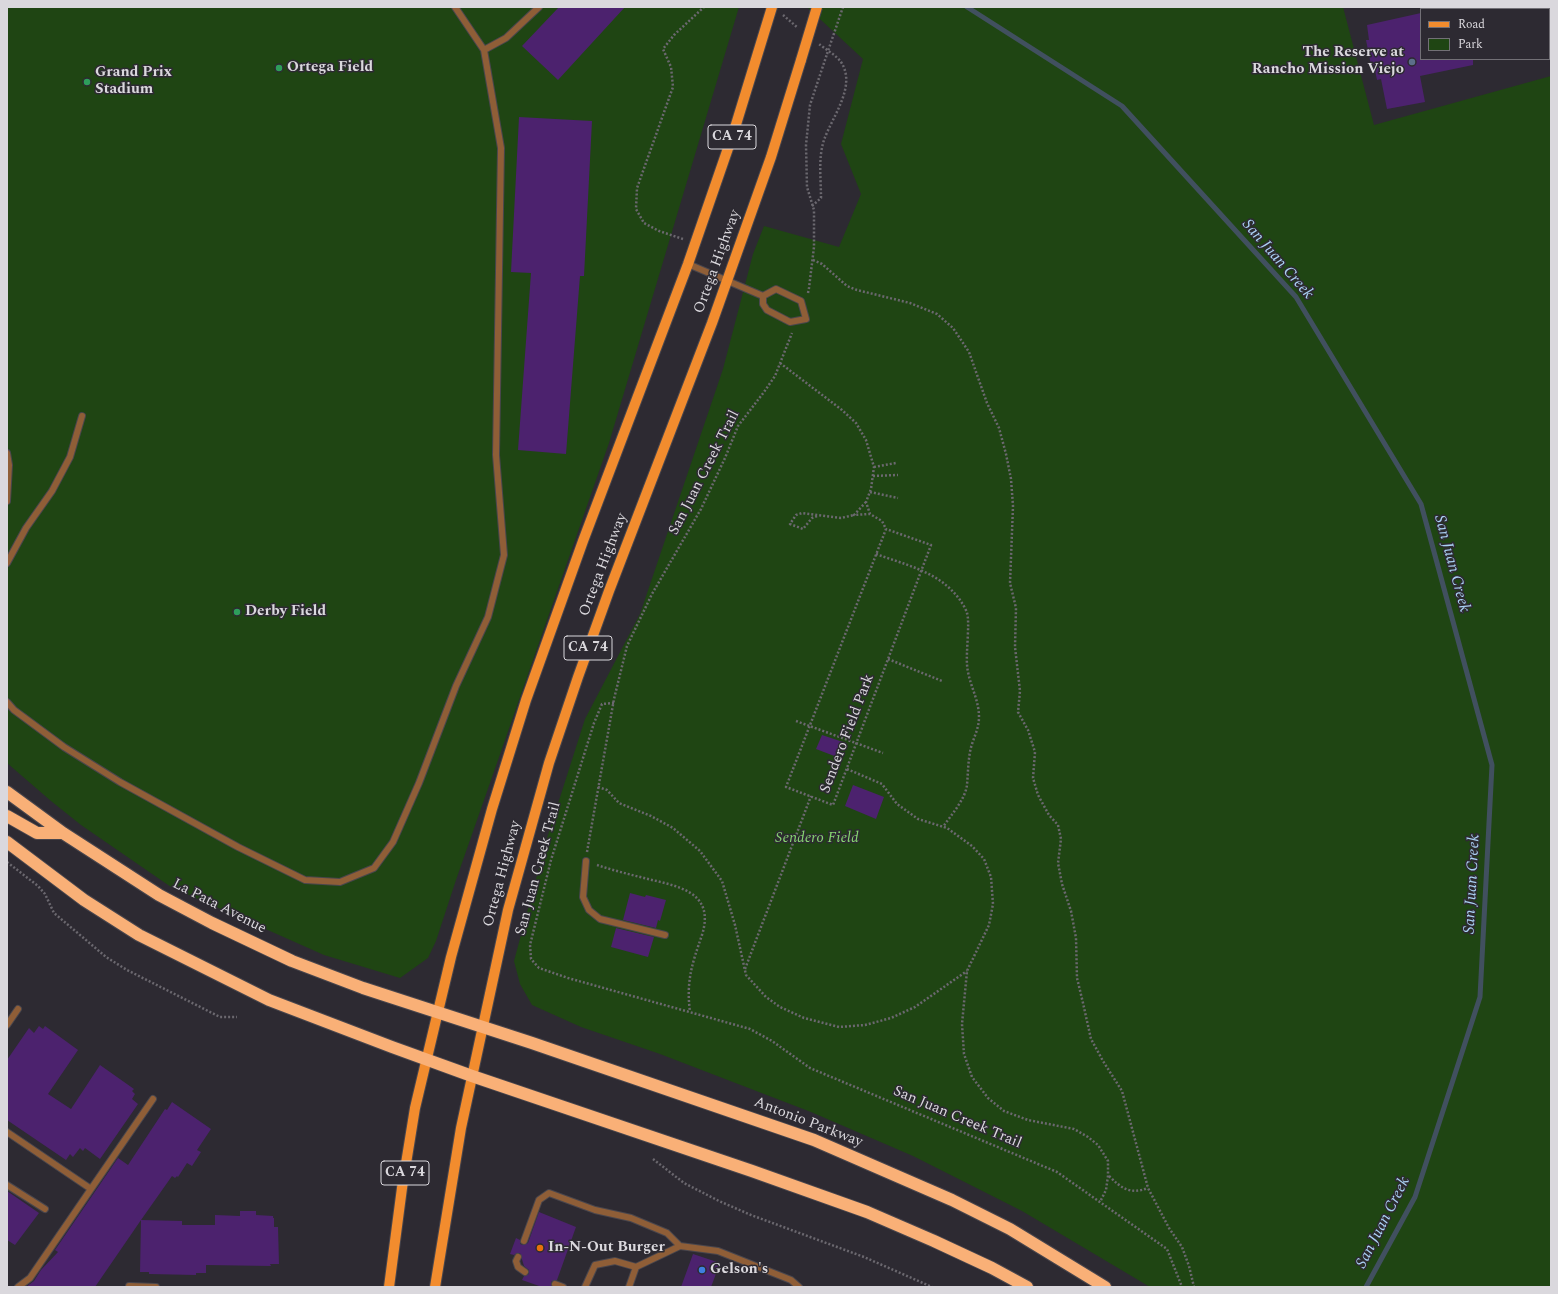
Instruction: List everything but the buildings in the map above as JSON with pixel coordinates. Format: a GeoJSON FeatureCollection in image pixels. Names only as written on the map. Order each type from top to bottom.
{"type":"FeatureCollection","features":[{"type":"Feature","properties":{"kind":"highway","name":"La Pata Avenue"},"geometry":{"type":"LineString","coordinates":[[7,792],[63,833],[159,895],[212,923],[292,961],[363,988],[482,1026]]}},
{"type":"Feature","properties":{"kind":"highway"},"geometry":{"type":"LineString","coordinates":[[7,816],[37,833],[63,833]]}},
{"type":"Feature","properties":{"kind":"highway"},"geometry":{"type":"LineString","coordinates":[[7,842],[84,900],[138,935],[269,1000],[472,1076],[752,1171],[867,1212],[992,1268],[1027,1287]]}},
{"type":"Feature","properties":{"kind":"highway","name":"Antonio Parkway"},"geometry":{"type":"LineString","coordinates":[[482,1026],[814,1140],[945,1197],[1010,1229],[1105,1287]]}},
{"type":"Feature","properties":{"kind":"main road","name":"Ortega Highway"},"geometry":{"type":"LineString","coordinates":[[435,1287],[461,1128],[482,1026],[508,910],[549,763],[609,590],[679,411],[727,281],[771,157],[818,7]]}},
{"type":"Feature","properties":{"kind":"main road","name":"Ortega Highway"},"geometry":{"type":"LineString","coordinates":[[389,1287],[415,1108],[437,1012],[490,817],[526,700],[582,541],[688,264],[734,132],[774,9]]}},
{"type":"Feature","properties":{"kind":"lane"},"geometry":{"type":"LineString","coordinates":[[7,702],[14,710],[64,747],[120,782],[238,847],[305,880],[340,882],[374,868],[393,842],[419,783],[456,686],[488,617],[504,555],[496,455],[501,148],[484,50],[455,7]]}},
{"type":"Feature","properties":{"kind":"lane"},"geometry":{"type":"LineString","coordinates":[[484,50],[506,38],[539,7]]}},
{"type":"Feature","properties":{"kind":"lane"},"geometry":{"type":"LineString","coordinates":[[688,264],[763,296]]}},
{"type":"Feature","properties":{"kind":"lane"},"geometry":{"type":"LineString","coordinates":[[776,289],[800,301],[806,319],[790,322],[767,310],[763,304],[763,296],[776,289]]}},
{"type":"Feature","properties":{"kind":"lane"},"geometry":{"type":"LineString","coordinates":[[7,563],[26,528],[52,491],[70,457],[82,416]]}},
{"type":"Feature","properties":{"kind":"lane"},"geometry":{"type":"LineString","coordinates":[[7,453],[9,465],[7,500]]}},
{"type":"Feature","properties":{"kind":"lane"},"geometry":{"type":"LineString","coordinates":[[586,861],[583,897],[589,910],[600,919],[665,935]]}},
{"type":"Feature","properties":{"kind":"lane"},"geometry":{"type":"LineString","coordinates":[[7,1025],[18,1009]]}},
{"type":"Feature","properties":{"kind":"lane"},"geometry":{"type":"LineString","coordinates":[[18,1287],[30,1278],[154,1099]]}},
{"type":"Feature","properties":{"kind":"lane"},"geometry":{"type":"LineString","coordinates":[[7,1132],[91,1189]]}},
{"type":"Feature","properties":{"kind":"lane"},"geometry":{"type":"LineString","coordinates":[[7,1185],[45,1210]]}},
{"type":"Feature","properties":{"kind":"lane"},"geometry":{"type":"LineString","coordinates":[[524,1241],[539,1200],[549,1193],[595,1210],[631,1218],[667,1233],[680,1246]]}},
{"type":"Feature","properties":{"kind":"lane"},"geometry":{"type":"LineString","coordinates":[[585,1287],[594,1266],[614,1261],[636,1267],[680,1246],[718,1251],[791,1280],[799,1287]]}},
{"type":"Feature","properties":{"kind":"lane"},"geometry":{"type":"LineString","coordinates":[[518,1257],[516,1261],[518,1267],[525,1272]]}},
{"type":"Feature","properties":{"kind":"lane"},"geometry":{"type":"LineString","coordinates":[[629,1287],[636,1267]]}},
{"type":"Feature","properties":{"kind":"lane"},"geometry":{"type":"LineString","coordinates":[[555,1284],[563,1287]]}},
{"type":"Feature","properties":{"kind":"lane"},"geometry":{"type":"LineString","coordinates":[[129,1286],[156,1287]]}},
{"type":"Feature","properties":{"kind":"path"},"geometry":{"type":"LineString","coordinates":[[695,243],[659,231],[644,223],[636,209],[637,188],[673,87],[671,67],[663,49],[674,35],[704,7]]}},
{"type":"Feature","properties":{"kind":"path"},"geometry":{"type":"LineString","coordinates":[[802,307],[810,288],[814,240],[814,210],[807,187],[806,145],[810,105],[842,7]]}},
{"type":"Feature","properties":{"kind":"path"},"geometry":{"type":"LineString","coordinates":[[774,9],[803,32]]}},
{"type":"Feature","properties":{"kind":"path"},"geometry":{"type":"LineString","coordinates":[[812,206],[821,198],[821,158],[824,140],[843,98],[846,74],[840,61],[816,42]]}},
{"type":"Feature","properties":{"kind":"path"},"geometry":{"type":"LineString","coordinates":[[813,260],[822,264],[847,286],[857,290],[910,303],[936,314],[953,328],[970,352],[987,403],[999,428],[1011,479],[1013,506],[1010,583],[1016,608],[1015,646],[1020,691],[1018,712],[1028,730],[1035,752],[1034,778],[1038,795],[1049,815],[1058,826],[1061,838],[1058,863],[1062,884],[1071,911],[1076,938],[1077,978],[1091,1039],[1122,1091],[1148,1188],[1169,1228],[1182,1247],[1194,1287]]}},
{"type":"Feature","properties":{"kind":"path","name":"San Juan Creek Trail"},"geometry":{"type":"LineString","coordinates":[[586,861],[614,703],[627,646],[649,601],[701,509],[738,426],[764,392],[774,376],[796,321]]}},
{"type":"Feature","properties":{"kind":"path"},"geometry":{"type":"LineString","coordinates":[[780,363],[842,410],[856,423],[866,440],[874,467],[873,476],[870,492],[866,502],[854,515]]}},
{"type":"Feature","properties":{"kind":"path"},"geometry":{"type":"LineString","coordinates":[[874,467],[896,463]]}},
{"type":"Feature","properties":{"kind":"path"},"geometry":{"type":"LineString","coordinates":[[873,476],[898,475]]}},
{"type":"Feature","properties":{"kind":"path"},"geometry":{"type":"LineString","coordinates":[[870,492],[898,498]]}},
{"type":"Feature","properties":{"kind":"path"},"geometry":{"type":"LineString","coordinates":[[817,516],[812,518],[803,528],[790,524],[796,515],[809,513],[817,516],[841,518],[870,514],[866,502]]}},
{"type":"Feature","properties":{"kind":"path","name":"Sendero Field Park"},"geometry":{"type":"LineString","coordinates":[[870,514],[882,520],[886,529],[786,787],[833,805],[931,545],[886,529]]}},
{"type":"Feature","properties":{"kind":"path"},"geometry":{"type":"LineString","coordinates":[[876,554],[921,570],[947,585],[960,600],[968,614],[967,664],[969,677],[977,699],[979,718],[976,735],[970,750],[967,770],[967,787],[962,800],[943,827]]}},
{"type":"Feature","properties":{"kind":"path"},"geometry":{"type":"LineString","coordinates":[[888,659],[942,680]]}},
{"type":"Feature","properties":{"kind":"path","name":"San Juan Creek Trail"},"geometry":{"type":"LineString","coordinates":[[614,703],[602,704],[594,723],[551,860],[530,945],[531,959],[539,968],[568,978],[750,1029],[772,1041],[810,1068],[1057,1172],[1167,1249],[1182,1287]]}},
{"type":"Feature","properties":{"kind":"path"},"geometry":{"type":"LineString","coordinates":[[796,721],[883,753]]}},
{"type":"Feature","properties":{"kind":"path"},"geometry":{"type":"LineString","coordinates":[[847,769],[882,784],[897,804],[918,819],[947,828],[972,846],[984,859],[991,877],[993,904],[989,925],[967,971],[962,1024],[964,1054],[972,1077],[988,1098],[1004,1111],[1028,1120],[1074,1129],[1098,1145],[1108,1161],[1106,1190],[1100,1202]]}},
{"type":"Feature","properties":{"kind":"path"},"geometry":{"type":"LineString","coordinates":[[598,787],[607,790],[619,803],[651,816],[673,828],[700,851],[722,881],[735,925],[746,975],[766,997],[780,1007],[804,1018],[838,1027],[865,1025],[891,1018],[915,1007],[967,971]]}},
{"type":"Feature","properties":{"kind":"path"},"geometry":{"type":"LineString","coordinates":[[744,970],[810,796]]}},
{"type":"Feature","properties":{"kind":"path"},"geometry":{"type":"LineString","coordinates":[[586,861],[630,875],[682,888],[693,893],[700,901],[705,911],[703,931],[691,970],[688,994],[690,1012]]}},
{"type":"Feature","properties":{"kind":"path"},"geometry":{"type":"LineString","coordinates":[[7,862],[38,886],[45,894],[54,913],[106,957],[127,970],[220,1017],[237,1017]]}},
{"type":"Feature","properties":{"kind":"path"},"geometry":{"type":"LineString","coordinates":[[653,1159],[684,1183],[719,1201],[751,1215],[864,1257],[932,1287]]}},
{"type":"Feature","properties":{"kind":"path"},"geometry":{"type":"LineString","coordinates":[[1108,1176],[1118,1186],[1130,1190],[1139,1192],[1148,1188]]}},
{"type":"Feature","properties":{"kind":"green space"},"geometry":{"type":"Polygon","coordinates":[[[7,7],[739,7],[609,443],[436,941],[428,958],[400,978],[324,955],[171,887],[81,825],[7,763],[7,7]]]}},
{"type":"Feature","properties":{"kind":"green space","name":"Sendero Field"},"geometry":{"type":"Polygon","coordinates":[[[807,7],[1343,7],[1374,125],[1551,76],[1551,1287],[1150,1287],[1022,1211],[913,1156],[811,1112],[660,1054],[581,1027],[532,1005],[520,984],[514,961],[547,838],[585,719],[640,614],[723,369],[753,254],[764,226],[839,247],[861,194],[841,144],[863,59],[807,7]]]}},
{"type":"Feature","properties":{"kind":"waterway","name":"San Juan Creek"},"geometry":{"type":"LineString","coordinates":[[967,7],[1122,106],[1296,297],[1421,504],[1492,765],[1480,997],[1415,1197],[1366,1287]]}},
{"type":"Feature","properties":{"kind":"place","name":"The Reserve at Rancho Mission Viejo"},"geometry":{"type":"Point","coordinates":[1412,62]}},
{"type":"Feature","properties":{"kind":"place","name":"Ortega Field"},"geometry":{"type":"Point","coordinates":[279,68]}},
{"type":"Feature","properties":{"kind":"place","name":"Grand Prix Stadium"},"geometry":{"type":"Point","coordinates":[87,82]}},
{"type":"Feature","properties":{"kind":"place","name":"Derby Field"},"geometry":{"type":"Point","coordinates":[237,612]}},
{"type":"Feature","properties":{"kind":"place","name":"In-N-Out Burger"},"geometry":{"type":"Point","coordinates":[540,1248]}},
{"type":"Feature","properties":{"kind":"place","name":"Gelson's"},"geometry":{"type":"Point","coordinates":[702,1270]}}]}
